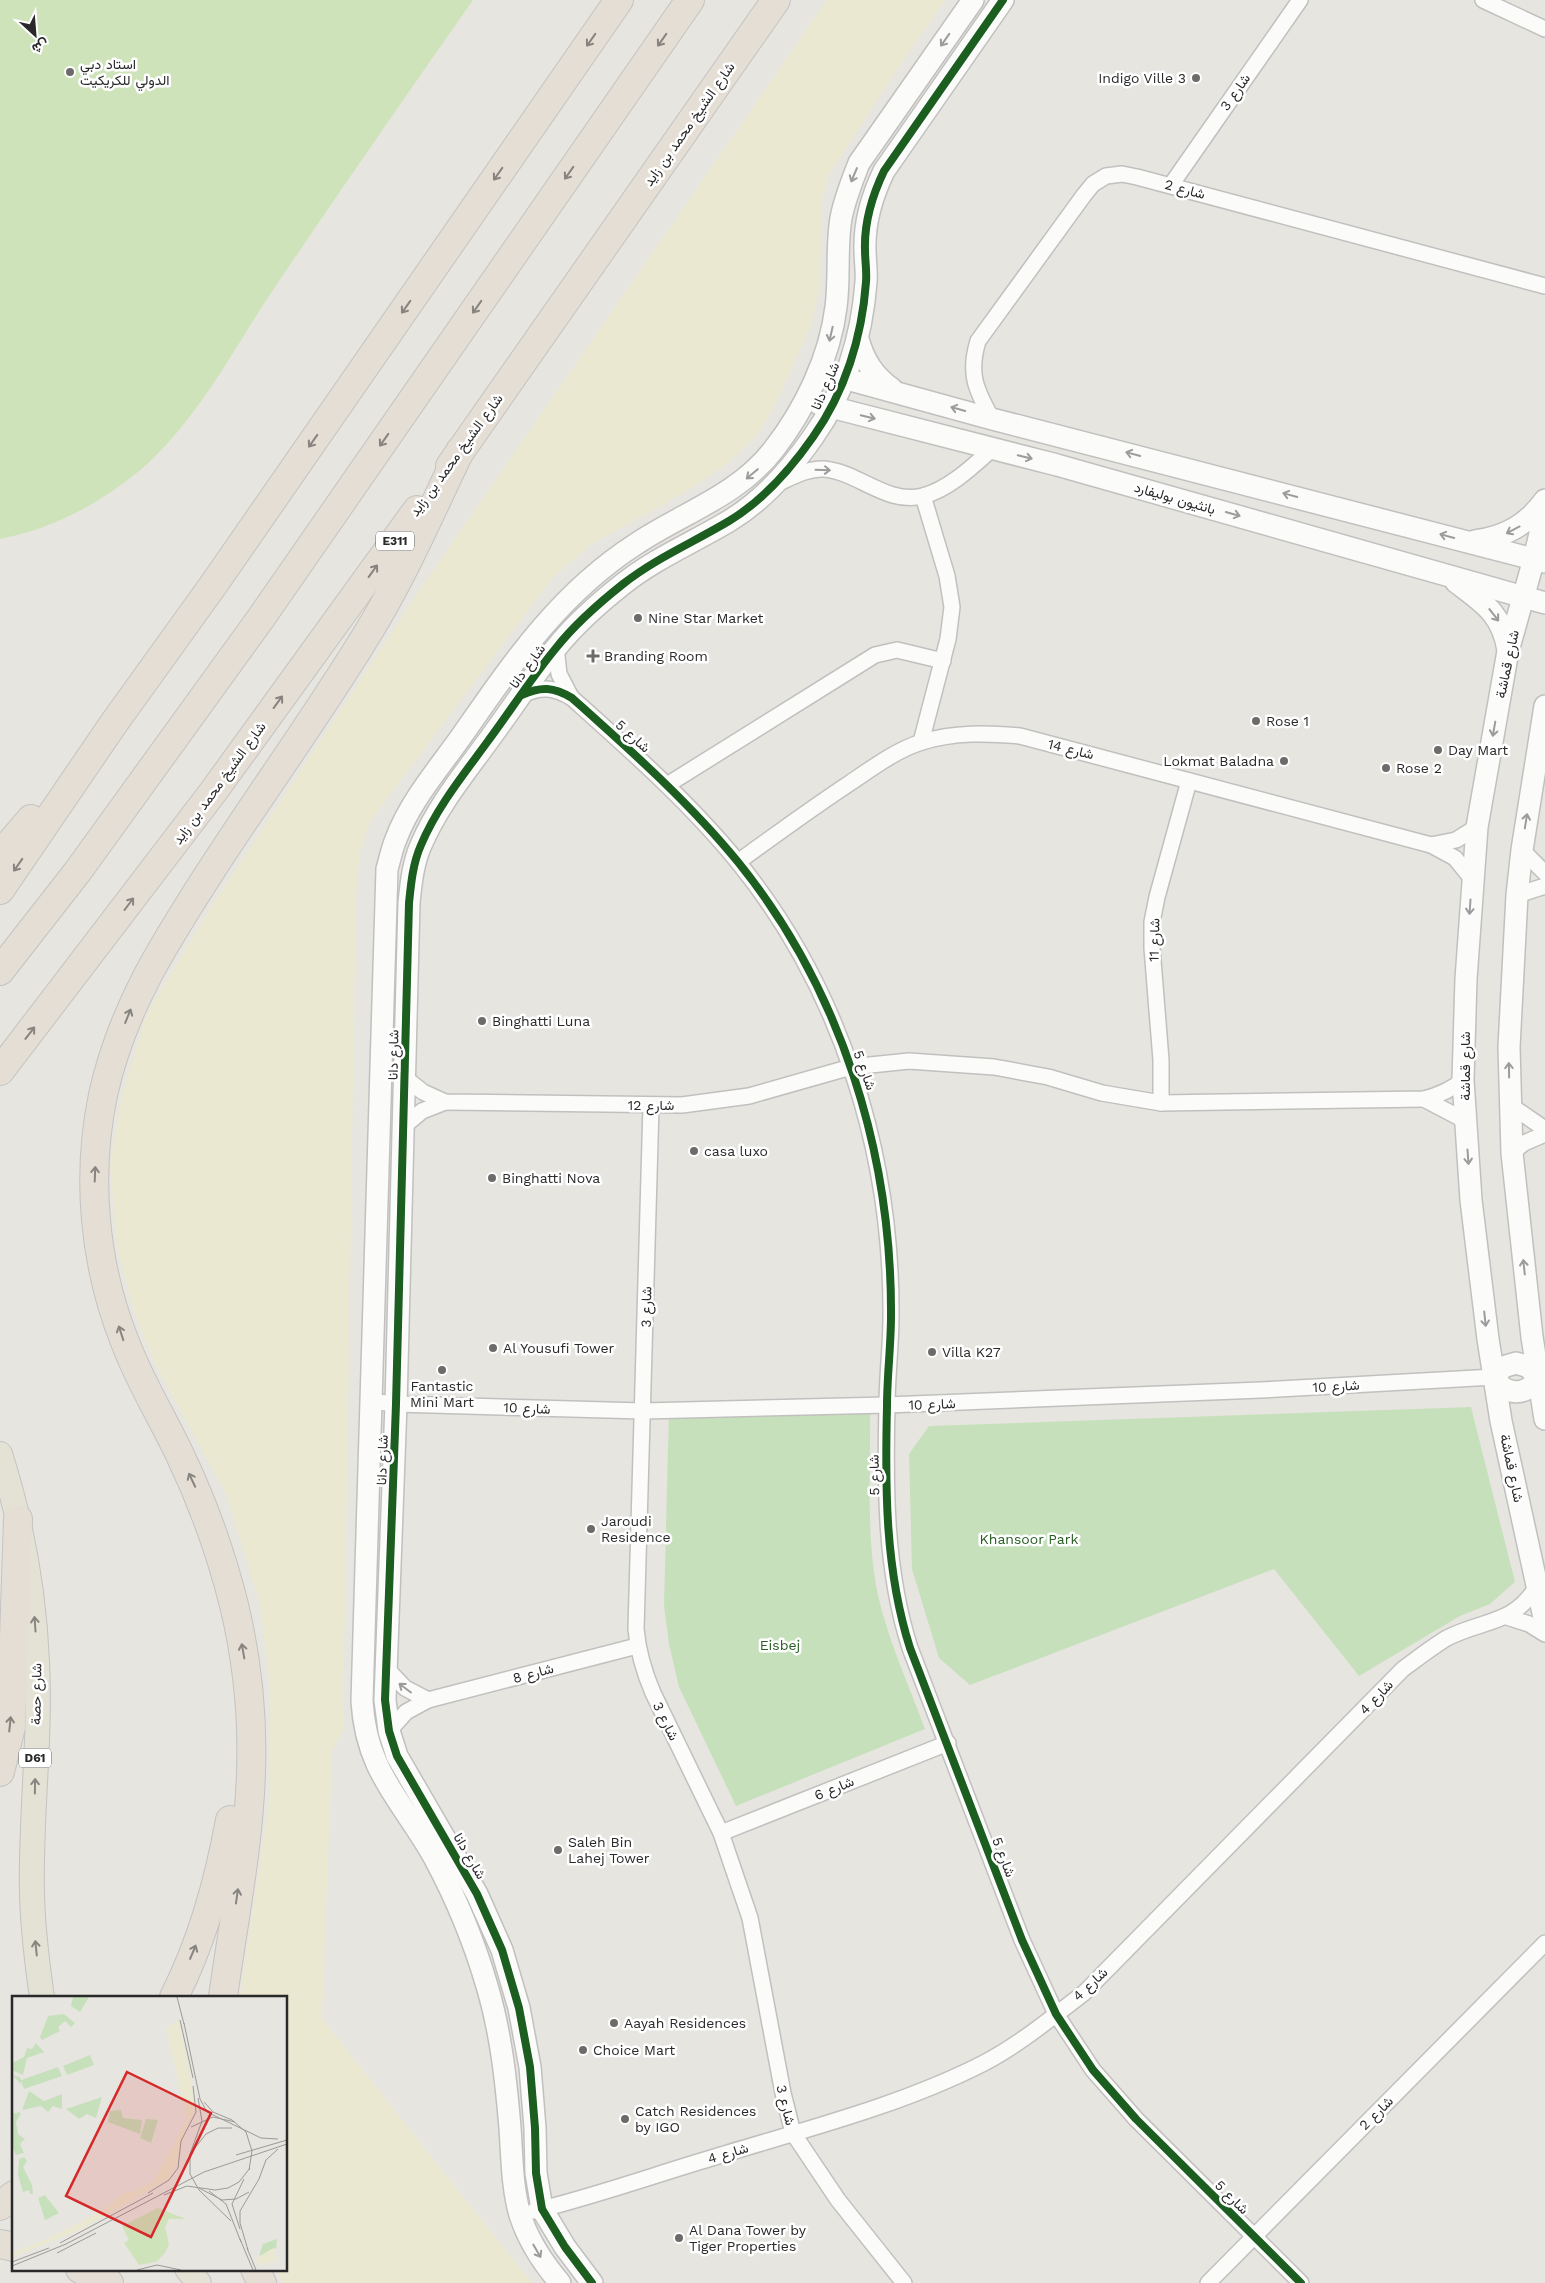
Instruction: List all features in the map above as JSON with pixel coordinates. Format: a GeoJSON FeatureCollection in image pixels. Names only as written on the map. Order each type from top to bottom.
{"type":"FeatureCollection","features":[{"type":"Feature","properties":{"kind":"highway"},"geometry":{"type":"LineString","coordinates":[[0,890],[114,723],[214,584],[619,0]]}},
{"type":"Feature","properties":{"kind":"highway"},"geometry":{"type":"LineString","coordinates":[[0,971],[90,855],[261,618],[690,0]]}},
{"type":"Feature","properties":{"kind":"highway","name":"شارع الشيخ محمد بن زايد"},"geometry":{"type":"LineString","coordinates":[[0,1071],[208,799],[460,451],[776,0]]}},
{"type":"Feature","properties":{"kind":"highway"},"geometry":{"type":"LineString","coordinates":[[223,1996],[249,1808],[251,1735],[249,1699],[235,1611],[210,1525],[182,1459],[137,1370],[124,1340],[111,1301],[102,1261],[96,1220],[95,1178],[97,1137],[103,1096],[124,1025],[144,980],[164,944],[369,632],[390,596],[460,451]]}},
{"type":"Feature","properties":{"kind":"highway"},"geometry":{"type":"LineString","coordinates":[[0,855],[114,723]]}},
{"type":"Feature","properties":{"kind":"highway"},"geometry":{"type":"LineString","coordinates":[[0,1772],[11,1726],[18,1519]]}},
{"type":"Feature","properties":{"kind":"highway"},"geometry":{"type":"LineString","coordinates":[[174,1996],[199,1939],[215,1891],[226,1842],[249,1699]]}},
{"type":"Feature","properties":{"kind":"highway"},"geometry":{"type":"LineString","coordinates":[[0,2206],[12,2196]]}},
{"type":"Feature","properties":{"kind":"highway"},"geometry":{"type":"LineString","coordinates":[[82,2270],[108,2283]]}},
{"type":"Feature","properties":{"kind":"highway"},"geometry":{"type":"LineString","coordinates":[[256,2270],[262,2283]]}},
{"type":"Feature","properties":{"kind":"main road","name":"شارع حصة"},"geometry":{"type":"LineString","coordinates":[[0,1454],[18,1519],[34,1616],[37,1663],[32,1894],[35,1946],[42,1996]]}},
{"type":"Feature","properties":{"kind":"main road"},"geometry":{"type":"LineString","coordinates":[[188,2270],[199,2283]]}},
{"type":"Feature","properties":{"kind":"street","name":"شارع دانا"},"geometry":{"type":"LineString","coordinates":[[560,2283],[540,2256],[520,2214],[513,2174],[506,2082],[499,2034],[483,1972],[471,1936],[433,1856],[382,1776],[373,1758],[363,1721],[369,1402],[386,869],[396,838],[411,809],[516,658],[552,614],[592,576],[637,543],[712,503],[758,469],[791,425],[819,371],[830,338],[836,309],[841,220],[848,190],[859,163],[973,0]]}},
{"type":"Feature","properties":{"kind":"street","name":"شارع دانا"},"geometry":{"type":"LineString","coordinates":[[592,2283],[565,2248],[542,2209],[536,2174],[530,2067],[519,2008],[502,1950],[477,1894],[397,1756],[389,1731],[385,1700],[396,1404],[409,903],[412,874],[420,846],[450,794],[556,647],[588,614],[623,584],[661,558],[728,521],[754,504],[777,483],[816,434],[831,408],[858,338],[866,278],[864,248],[866,221],[872,195],[884,171],[1003,0]]}},
{"type":"Feature","properties":{"kind":"street","name":"شارع 3"},"geometry":{"type":"LineString","coordinates":[[1171,185],[1300,0]]}},
{"type":"Feature","properties":{"kind":"street"},"geometry":{"type":"LineString","coordinates":[[1483,0],[1545,28]]}},
{"type":"Feature","properties":{"kind":"street","name":"شارع 2"},"geometry":{"type":"LineString","coordinates":[[992,419],[975,386],[972,371],[973,356],[978,341],[1084,195],[1093,184],[1106,176],[1122,174],[1171,185],[1313,225],[1545,286]]}},
{"type":"Feature","properties":{"kind":"street"},"geometry":{"type":"LineString","coordinates":[[858,338],[862,354],[870,369],[894,391]]}},
{"type":"Feature","properties":{"kind":"street"},"geometry":{"type":"LineString","coordinates":[[819,371],[992,419],[1540,560]]}},
{"type":"Feature","properties":{"kind":"street","name":"بانثيون بوليفارد"},"geometry":{"type":"LineString","coordinates":[[804,400],[992,449],[1443,573],[1535,588],[1545,603]]}},
{"type":"Feature","properties":{"kind":"street"},"geometry":{"type":"LineString","coordinates":[[777,483],[810,470],[823,469],[837,471],[894,495],[923,496],[960,476],[992,449]]}},
{"type":"Feature","properties":{"kind":"street"},"geometry":{"type":"LineString","coordinates":[[922,742],[951,623],[950,591],[923,496]]}},
{"type":"Feature","properties":{"kind":"street"},"geometry":{"type":"LineString","coordinates":[[1470,542],[1494,539],[1516,529],[1535,514],[1545,500]]}},
{"type":"Feature","properties":{"kind":"street","name":"شارع قماشة"},"geometry":{"type":"LineString","coordinates":[[1545,512],[1535,588],[1508,651],[1477,827],[1466,980],[1464,1080],[1471,1200],[1494,1377],[1501,1421],[1545,1622]]}},
{"type":"Feature","properties":{"kind":"street"},"geometry":{"type":"LineString","coordinates":[[1389,558],[1424,555],[1535,588]]}},
{"type":"Feature","properties":{"kind":"street"},"geometry":{"type":"LineString","coordinates":[[1443,573],[1496,615],[1505,632],[1508,651]]}},
{"type":"Feature","properties":{"kind":"street","name":"شارع 5"},"geometry":{"type":"LineString","coordinates":[[556,647],[559,674],[572,698]]}},
{"type":"Feature","properties":{"kind":"street"},"geometry":{"type":"LineString","coordinates":[[667,785],[875,655],[897,650],[942,661]]}},
{"type":"Feature","properties":{"kind":"street","name":"شارع 5"},"geometry":{"type":"LineString","coordinates":[[522,695],[534,690],[547,688],[560,691],[572,698],[667,785],[738,862],[789,936],[814,980],[852,1067],[870,1131],[886,1224],[890,1269],[891,1317],[886,1405],[887,1495],[893,1584],[910,1648],[948,1742],[1022,1940],[1056,2014],[1074,2044],[1114,2095],[1301,2283]]}},
{"type":"Feature","properties":{"kind":"street"},"geometry":{"type":"LineString","coordinates":[[1545,706],[1522,850],[1517,895],[1509,1047],[1512,1153],[1532,1337],[1542,1378],[1545,1420]]}},
{"type":"Feature","properties":{"kind":"street","name":"شارع 14"},"geometry":{"type":"LineString","coordinates":[[738,862],[879,763],[922,742],[954,735],[987,733],[1020,736],[1431,845],[1455,858],[1472,879]]}},
{"type":"Feature","properties":{"kind":"street","name":"شارع 11"},"geometry":{"type":"LineString","coordinates":[[1161,1103],[1160,1052],[1152,948],[1152,922],[1157,897],[1189,781]]}},
{"type":"Feature","properties":{"kind":"street","name":"شارع 14"},"geometry":{"type":"LineString","coordinates":[[1431,845],[1456,840],[1477,827]]}},
{"type":"Feature","properties":{"kind":"street"},"geometry":{"type":"LineString","coordinates":[[1522,850],[1545,873]]}},
{"type":"Feature","properties":{"kind":"street"},"geometry":{"type":"LineString","coordinates":[[1517,895],[1545,886]]}},
{"type":"Feature","properties":{"kind":"street","name":"شارع 12"},"geometry":{"type":"LineString","coordinates":[[404,1127],[422,1111],[445,1102],[651,1106],[699,1104],[749,1096],[852,1067],[909,1061],[994,1067],[1048,1077],[1102,1093],[1161,1103],[1424,1099]]}},
{"type":"Feature","properties":{"kind":"street","name":"شارع 12"},"geometry":{"type":"LineString","coordinates":[[404,1077],[423,1092],[445,1102]]}},
{"type":"Feature","properties":{"kind":"street"},"geometry":{"type":"LineString","coordinates":[[1424,1099],[1445,1092],[1464,1080]]}},
{"type":"Feature","properties":{"kind":"street"},"geometry":{"type":"LineString","coordinates":[[1424,1099],[1466,1121]]}},
{"type":"Feature","properties":{"kind":"street"},"geometry":{"type":"LineString","coordinates":[[1510,1105],[1545,1129]]}},
{"type":"Feature","properties":{"kind":"street","name":"شارع 3"},"geometry":{"type":"LineString","coordinates":[[651,1106],[637,1646],[643,1670],[653,1693],[721,1833],[750,1918],[782,2093],[793,2133],[838,2200],[904,2283]]}},
{"type":"Feature","properties":{"kind":"street"},"geometry":{"type":"LineString","coordinates":[[1512,1153],[1524,1143],[1545,1134]]}},
{"type":"Feature","properties":{"kind":"street"},"geometry":{"type":"LineString","coordinates":[[1494,1377],[1501,1387],[1519,1393],[1530,1388],[1542,1378]]}},
{"type":"Feature","properties":{"kind":"street","name":"شارع 10"},"geometry":{"type":"LineString","coordinates":[[369,1402],[643,1411],[886,1405],[1261,1390],[1494,1377]]}},
{"type":"Feature","properties":{"kind":"street","name":"شارع 4"},"geometry":{"type":"LineString","coordinates":[[520,2214],[793,2133],[936,2085],[982,2063],[1027,2037],[1084,1993],[1404,1669],[1448,1638],[1507,1617],[1524,1604],[1537,1586]]}},
{"type":"Feature","properties":{"kind":"street"},"geometry":{"type":"LineString","coordinates":[[1507,1617],[1529,1624],[1545,1634]]}},
{"type":"Feature","properties":{"kind":"street","name":"شارع 8"},"geometry":{"type":"LineString","coordinates":[[389,1731],[406,1712],[428,1700],[637,1646]]}},
{"type":"Feature","properties":{"kind":"street"},"geometry":{"type":"LineString","coordinates":[[387,1669],[405,1688],[428,1700]]}},
{"type":"Feature","properties":{"kind":"street","name":"شارع 6"},"geometry":{"type":"LineString","coordinates":[[721,1833],[948,1742]]}},
{"type":"Feature","properties":{"kind":"street","name":"شارع 2"},"geometry":{"type":"LineString","coordinates":[[1208,2283],[1545,1943]]}},
{"type":"Feature","properties":{"kind":"green space"},"geometry":{"type":"Polygon","coordinates":[[[0,0],[473,0],[296,256],[210,388],[177,432],[138,472],[90,505],[38,529],[0,539],[0,0]]]}},
{"type":"Feature","properties":{"kind":"green space","name":"Eisbej"},"geometry":{"type":"Polygon","coordinates":[[[870,1406],[870,1519],[876,1585],[891,1640],[925,1729],[736,1806],[679,1687],[669,1644],[664,1606],[669,1409],[870,1406]]]}},
{"type":"Feature","properties":{"kind":"green space","name":"Khansoor Park"},"geometry":{"type":"Polygon","coordinates":[[[1471,1407],[1515,1582],[1490,1604],[1460,1616],[1359,1676],[1274,1569],[970,1685],[939,1658],[912,1569],[909,1454],[929,1426],[1471,1407]]]}},
{"type":"Feature","properties":{"kind":"sand"},"geometry":{"type":"Polygon","coordinates":[[[827,0],[945,0],[830,173],[822,199],[819,290],[811,326],[778,399],[759,433],[727,464],[682,494],[592,544],[554,576],[371,820],[360,852],[356,894],[343,1730],[332,1751],[322,2019],[532,2283],[283,2283],[276,2270],[288,2270],[288,1996],[240,1996],[270,1794],[270,1685],[259,1600],[226,1494],[156,1366],[134,1312],[117,1247],[110,1167],[121,1099],[146,1015],[209,910],[414,598],[827,0]]]}},
{"type":"Feature","properties":{"kind":"cycle path"},"geometry":{"type":"LineString","coordinates":[[592,2283],[565,2247],[542,2209],[536,2173],[535,2128],[530,2067],[519,2008],[502,1950],[477,1894],[397,1756],[389,1731],[385,1700],[396,1404],[409,903],[413,873],[416,859],[427,831],[443,804],[538,670],[571,631],[596,606],[623,584],[662,558],[729,521],[754,504],[786,473],[813,437],[843,383],[856,343],[861,323],[866,282],[866,229],[872,199],[880,180],[884,171],[1003,0]]}},
{"type":"Feature","properties":{"kind":"cycle path"},"geometry":{"type":"LineString","coordinates":[[522,695],[541,689],[559,692],[572,698],[616,737],[700,818],[738,862],[774,911],[806,964],[832,1018],[854,1076],[870,1134],[882,1194],[889,1255],[891,1316],[886,1436],[888,1528],[896,1589],[910,1648],[1022,1940],[1056,2014],[1093,2070],[1136,2119],[1301,2283]]}},
{"type":"Feature","properties":{"kind":"place","name":"استاد دبي الدولي للكريكيت"},"geometry":{"type":"Point","coordinates":[70,72]}},
{"type":"Feature","properties":{"kind":"place","name":"Indigo Ville 3"},"geometry":{"type":"Point","coordinates":[1196,78]}},
{"type":"Feature","properties":{"kind":"place","name":"Nine Star Market"},"geometry":{"type":"Point","coordinates":[638,618]}},
{"type":"Feature","properties":{"kind":"place","name":"Branding Room"},"geometry":{"type":"Point","coordinates":[593,656]}},
{"type":"Feature","properties":{"kind":"place","name":"Rose 1"},"geometry":{"type":"Point","coordinates":[1256,721]}},
{"type":"Feature","properties":{"kind":"place","name":"Day Mart"},"geometry":{"type":"Point","coordinates":[1438,750]}},
{"type":"Feature","properties":{"kind":"place","name":"Lokmat Baladna"},"geometry":{"type":"Point","coordinates":[1284,761]}},
{"type":"Feature","properties":{"kind":"place","name":"Rose 2"},"geometry":{"type":"Point","coordinates":[1386,768]}},
{"type":"Feature","properties":{"kind":"place","name":"Binghatti Luna"},"geometry":{"type":"Point","coordinates":[482,1021]}},
{"type":"Feature","properties":{"kind":"place","name":"casa luxo"},"geometry":{"type":"Point","coordinates":[694,1151]}},
{"type":"Feature","properties":{"kind":"place","name":"Binghatti Nova"},"geometry":{"type":"Point","coordinates":[492,1178]}},
{"type":"Feature","properties":{"kind":"place","name":"Al Yousufi Tower"},"geometry":{"type":"Point","coordinates":[493,1348]}},
{"type":"Feature","properties":{"kind":"place","name":"Villa K27"},"geometry":{"type":"Point","coordinates":[932,1352]}},
{"type":"Feature","properties":{"kind":"place","name":"Fantastic Mini Mart"},"geometry":{"type":"Point","coordinates":[442,1370]}},
{"type":"Feature","properties":{"kind":"place","name":"Jaroudi Residence"},"geometry":{"type":"Point","coordinates":[591,1529]}},
{"type":"Feature","properties":{"kind":"place","name":"Saleh Bin Lahej Tower"},"geometry":{"type":"Point","coordinates":[558,1850]}},
{"type":"Feature","properties":{"kind":"place","name":"Aayah Residences"},"geometry":{"type":"Point","coordinates":[614,2023]}},
{"type":"Feature","properties":{"kind":"place","name":"Choice Mart"},"geometry":{"type":"Point","coordinates":[583,2050]}},
{"type":"Feature","properties":{"kind":"place","name":"Catch Residences by IGO"},"geometry":{"type":"Point","coordinates":[625,2119]}},
{"type":"Feature","properties":{"kind":"place","name":"Al Dana Tower by Tiger Properties"},"geometry":{"type":"Point","coordinates":[679,2238]}}]}
